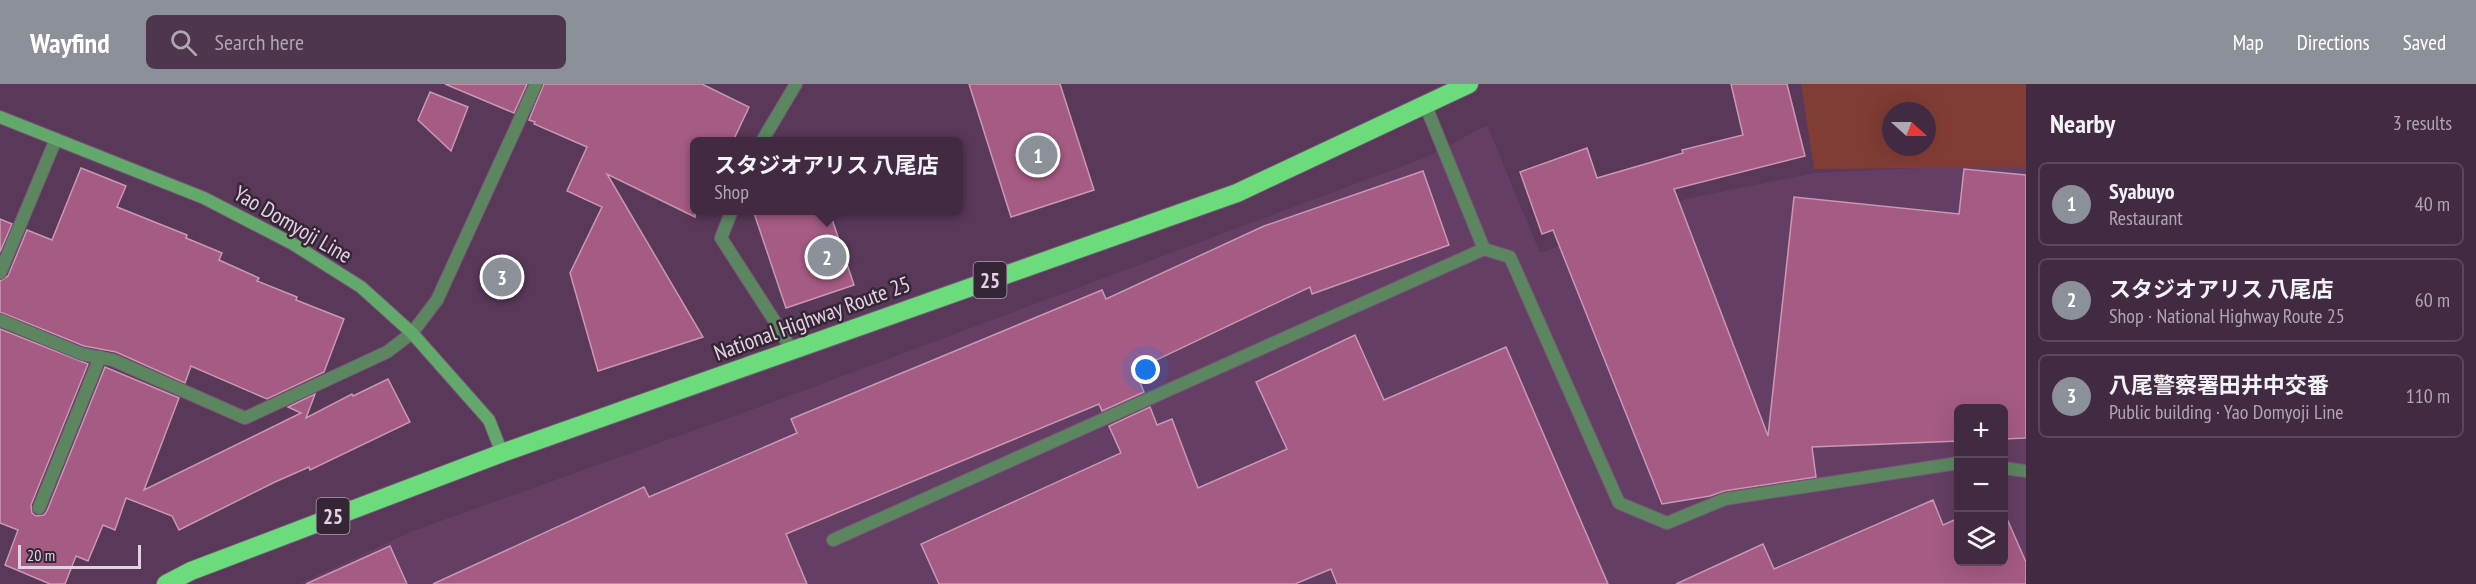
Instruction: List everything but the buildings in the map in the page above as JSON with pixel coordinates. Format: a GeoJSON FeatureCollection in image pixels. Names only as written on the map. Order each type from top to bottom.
{"type":"FeatureCollection","features":[{"type":"Feature","properties":{"kind":"highway","name":"National Highway Route 25"},"geometry":{"type":"LineString","coordinates":[[166,584],[191,571],[502,453],[1237,193],[1469,84]]}},
{"type":"Feature","properties":{"kind":"main road","name":"Yao Domyoji Line"},"geometry":{"type":"LineString","coordinates":[[0,117],[204,198],[293,244],[361,287],[411,333],[489,420],[502,453]]}},
{"type":"Feature","properties":{"kind":"street"},"geometry":{"type":"LineString","coordinates":[[0,320],[82,354],[113,360],[245,418],[387,352],[411,333],[437,300],[536,84]]}},
{"type":"Feature","properties":{"kind":"street"},"geometry":{"type":"LineString","coordinates":[[764,137],[796,84]]}},
{"type":"Feature","properties":{"kind":"street"},"geometry":{"type":"LineString","coordinates":[[1425,104],[1484,249]]}},
{"type":"Feature","properties":{"kind":"street"},"geometry":{"type":"LineString","coordinates":[[0,273],[56,139]]}},
{"type":"Feature","properties":{"kind":"street"},"geometry":{"type":"LineString","coordinates":[[730,215],[721,238],[791,350]]}},
{"type":"Feature","properties":{"kind":"street"},"geometry":{"type":"LineString","coordinates":[[833,540],[1484,249],[1510,257],[1619,503],[1667,523],[1725,499],[1954,464]]}},
{"type":"Feature","properties":{"kind":"street"},"geometry":{"type":"LineString","coordinates":[[39,508],[100,357]]}},
{"type":"Feature","properties":{"kind":"street"},"geometry":{"type":"LineString","coordinates":[[2008,469],[2026,471]]}},
{"type":"Feature","properties":{"kind":"shaded area"},"geometry":{"type":"Polygon","coordinates":[[[1801,84],[2026,84],[2026,167],[1814,169],[1801,84]]]}},
{"type":"Feature","properties":{"kind":"shaded area"},"geometry":{"type":"Polygon","coordinates":[[[1487,125],[1540,253],[1686,199],[1815,173],[1936,167],[2026,167],[2026,584],[299,584],[410,532],[773,402],[1427,157],[1487,125]]]}},
{"type":"Feature","properties":{"kind":"place","name":"Syabuyo"},"geometry":{"type":"Point","coordinates":[1038,155]}},
{"type":"Feature","properties":{"kind":"place","name":"スタジオアリス 八尾店"},"geometry":{"type":"Point","coordinates":[827,257]}},
{"type":"Feature","properties":{"kind":"place","name":"八尾警察署田井中交番"},"geometry":{"type":"Point","coordinates":[502,277]}}]}
